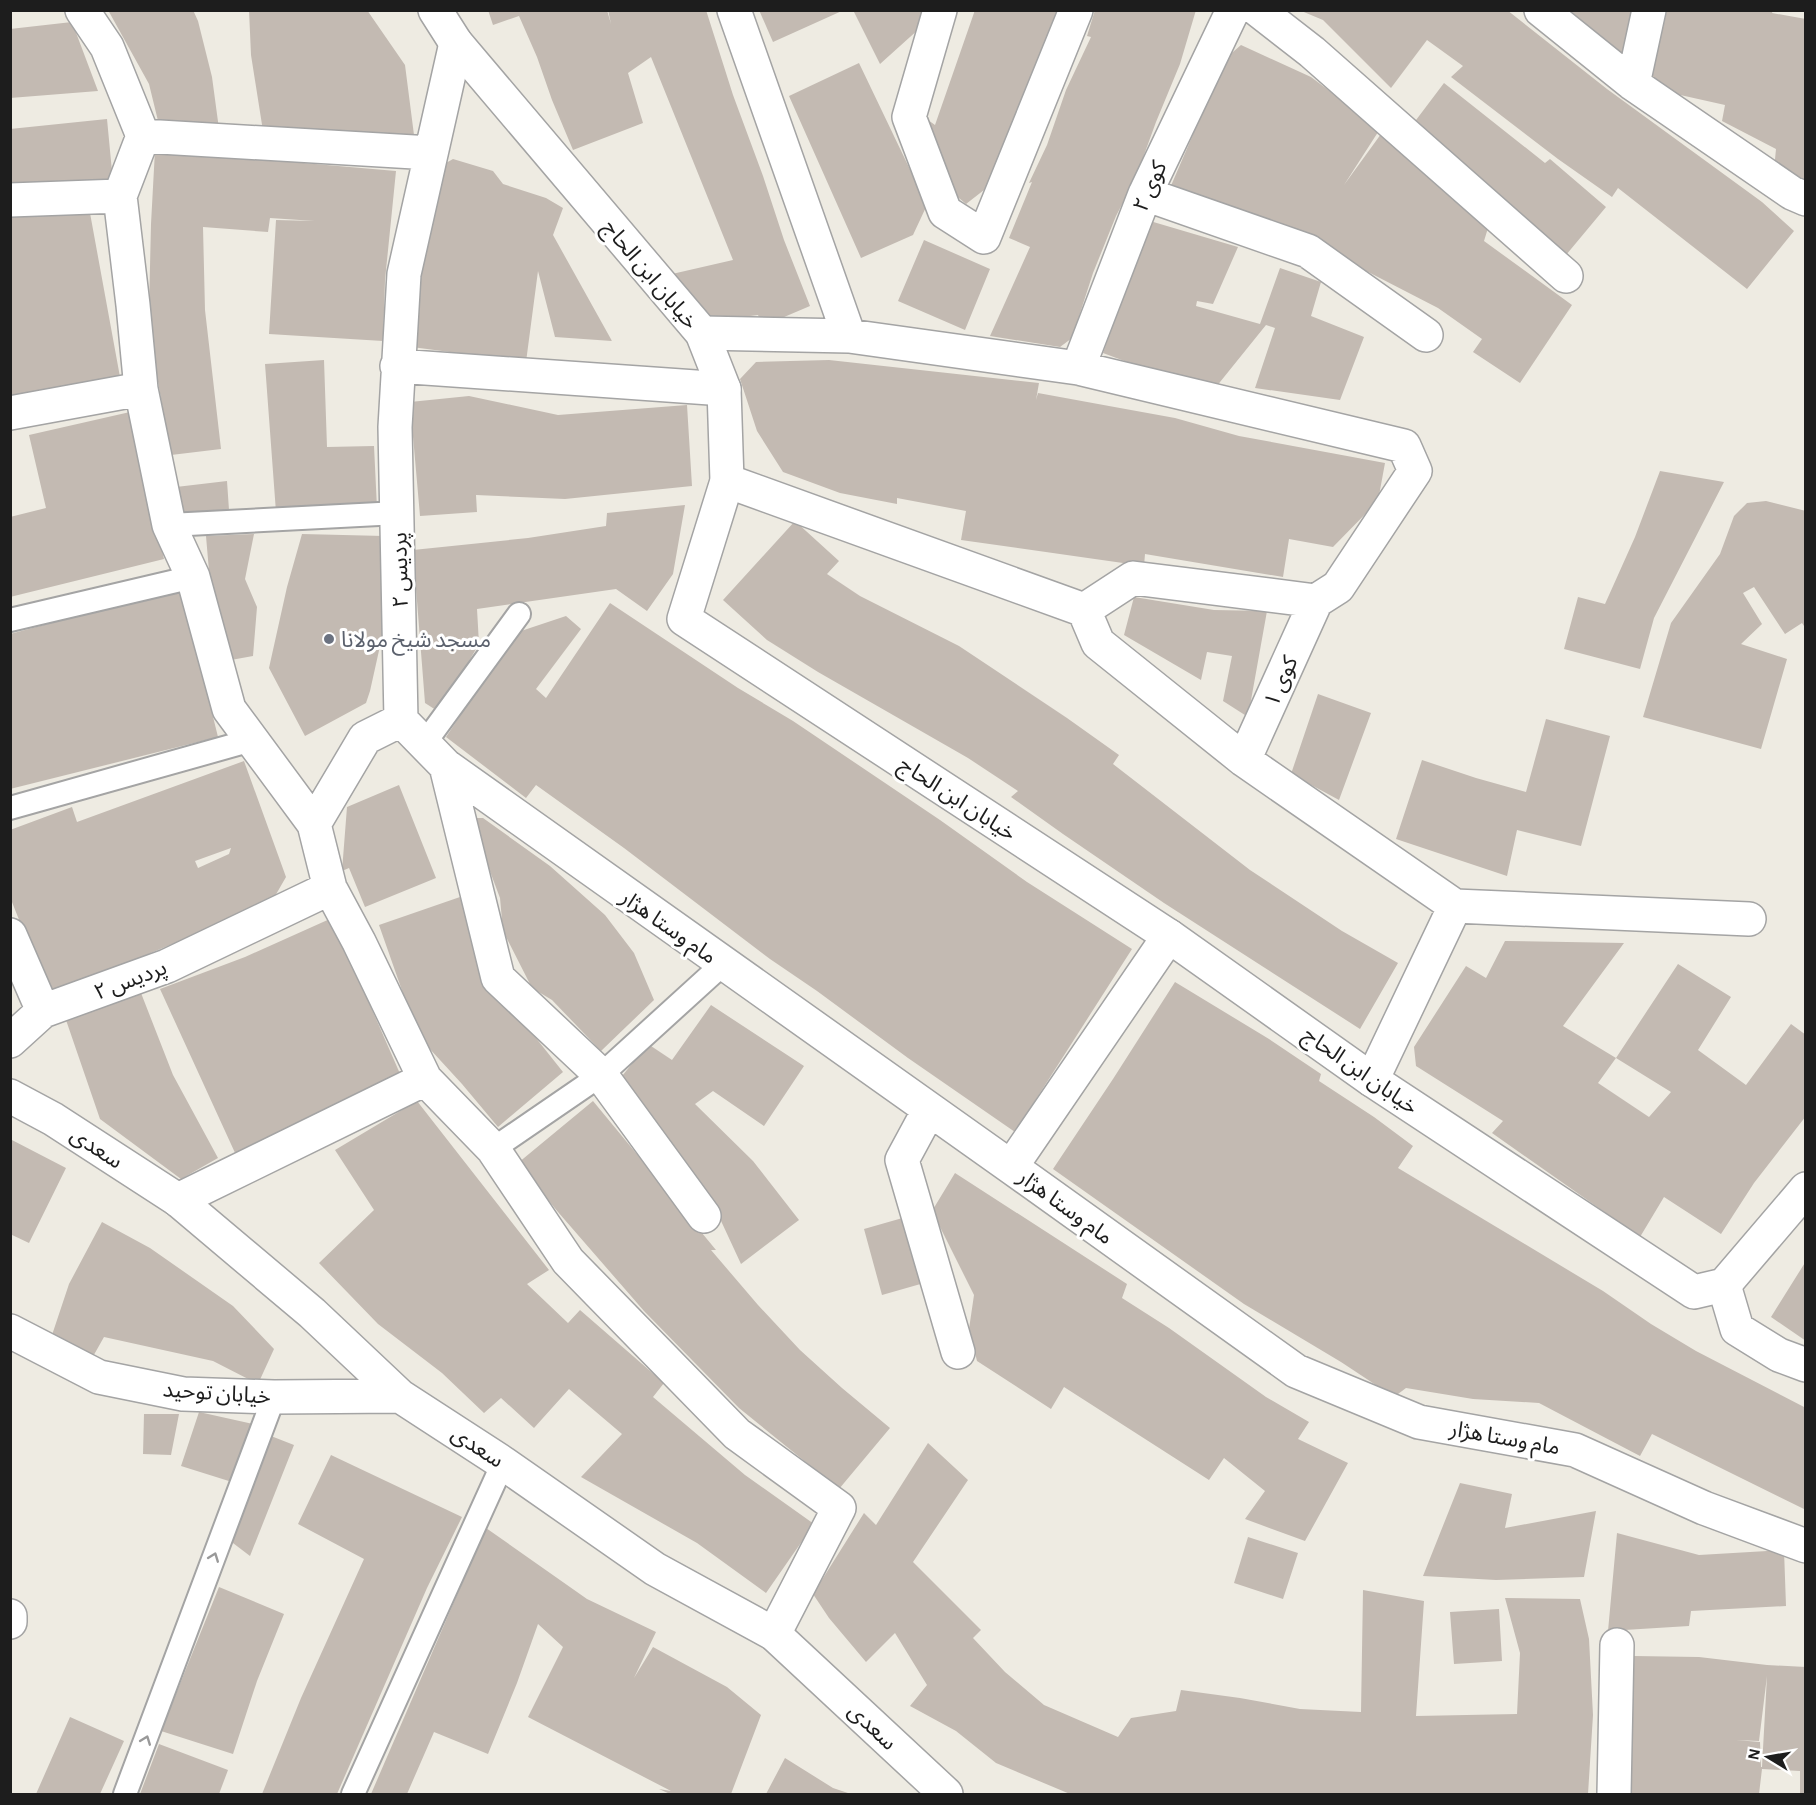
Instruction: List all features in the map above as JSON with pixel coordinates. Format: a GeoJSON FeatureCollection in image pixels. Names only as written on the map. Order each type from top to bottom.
{"type":"FeatureCollection","features":[{"type":"Feature","properties":{"kind":"street"},"geometry":{"type":"LineString","coordinates":[[82,10],[107,47],[143,136],[120,196],[134,305],[141,389],[170,525],[193,577],[229,709],[314,824],[330,888],[359,942],[425,1079],[493,1149],[568,1261],[737,1434],[839,1508],[774,1634]]}},
{"type":"Feature","properties":{"kind":"street","name":"خیابان ابن الحاج"},"geometry":{"type":"LineString","coordinates":[[435,10],[456,43],[702,333],[724,389],[727,481],[684,620],[1169,936],[1372,1080],[1694,1292],[1724,1285]]}},
{"type":"Feature","properties":{"kind":"street"},"geometry":{"type":"LineString","coordinates":[[734,10],[849,336]]}},
{"type":"Feature","properties":{"kind":"street"},"geometry":{"type":"LineString","coordinates":[[940,10],[909,117],[945,212],[984,237],[1076,10]]}},
{"type":"Feature","properties":{"kind":"street","name":"کوی ۲"},"geometry":{"type":"LineString","coordinates":[[1078,368],[1144,194],[1233,10]]}},
{"type":"Feature","properties":{"kind":"street"},"geometry":{"type":"LineString","coordinates":[[1258,10],[1312,52],[1566,276]]}},
{"type":"Feature","properties":{"kind":"street"},"geometry":{"type":"LineString","coordinates":[[1541,10],[1633,84],[1792,193],[1806,199]]}},
{"type":"Feature","properties":{"kind":"street"},"geometry":{"type":"LineString","coordinates":[[1633,84],[1649,10]]}},
{"type":"Feature","properties":{"kind":"street","name":"پردیس ۲"},"geometry":{"type":"LineString","coordinates":[[401,720],[395,427],[404,274],[456,43]]}},
{"type":"Feature","properties":{"kind":"street"},"geometry":{"type":"LineString","coordinates":[[143,136],[430,153]]}},
{"type":"Feature","properties":{"kind":"street"},"geometry":{"type":"LineString","coordinates":[[1144,194],[1308,251],[1426,335]]}},
{"type":"Feature","properties":{"kind":"street"},"geometry":{"type":"LineString","coordinates":[[10,200],[120,196]]}},
{"type":"Feature","properties":{"kind":"street"},"geometry":{"type":"LineString","coordinates":[[702,333],[849,336],[1078,368],[1404,446],[1415,471],[1338,587],[1316,602],[1133,578],[1084,610]]}},
{"type":"Feature","properties":{"kind":"street"},"geometry":{"type":"LineString","coordinates":[[397,366],[724,389]]}},
{"type":"Feature","properties":{"kind":"street"},"geometry":{"type":"LineString","coordinates":[[10,413],[141,389]]}},
{"type":"Feature","properties":{"kind":"street"},"geometry":{"type":"LineString","coordinates":[[727,481],[1084,610],[1098,643],[1244,760],[1455,906],[1749,919]]}},
{"type":"Feature","properties":{"kind":"street","name":"کوی ۱"},"geometry":{"type":"LineString","coordinates":[[1244,760],[1316,602]]}},
{"type":"Feature","properties":{"kind":"street"},"geometry":{"type":"LineString","coordinates":[[314,824],[364,738],[401,720]]}},
{"type":"Feature","properties":{"kind":"street","name":"مام وستا هژار"},"geometry":{"type":"LineString","coordinates":[[401,720],[435,755],[723,964],[1296,1371],[1419,1422],[1575,1450],[1704,1508],[1806,1546]]}},
{"type":"Feature","properties":{"kind":"street"},"geometry":{"type":"LineString","coordinates":[[435,755],[498,978],[601,1075],[704,1216]]}},
{"type":"Feature","properties":{"kind":"street","name":"پردیس ۲"},"geometry":{"type":"LineString","coordinates":[[10,1041],[42,1011],[167,966],[330,888]]}},
{"type":"Feature","properties":{"kind":"street"},"geometry":{"type":"LineString","coordinates":[[1372,1080],[1455,906]]}},
{"type":"Feature","properties":{"kind":"street"},"geometry":{"type":"LineString","coordinates":[[10,935],[42,1011]]}},
{"type":"Feature","properties":{"kind":"street"},"geometry":{"type":"LineString","coordinates":[[1011,1167],[1169,936]]}},
{"type":"Feature","properties":{"kind":"street"},"geometry":{"type":"LineString","coordinates":[[178,1200],[425,1079]]}},
{"type":"Feature","properties":{"kind":"street","name":"سعدی"},"geometry":{"type":"LineString","coordinates":[[10,1096],[53,1119],[178,1200],[312,1313],[400,1396],[503,1462],[655,1569],[774,1634],[946,1794]]}},
{"type":"Feature","properties":{"kind":"street"},"geometry":{"type":"LineString","coordinates":[[929,1110],[902,1160],[958,1352]]}},
{"type":"Feature","properties":{"kind":"street"},"geometry":{"type":"LineString","coordinates":[[1806,1189],[1724,1285],[1737,1329],[1779,1355],[1806,1365]]}},
{"type":"Feature","properties":{"kind":"street","name":"خیابان توحید"},"geometry":{"type":"LineString","coordinates":[[10,1330],[99,1377],[183,1394],[400,1396]]}},
{"type":"Feature","properties":{"kind":"street"},"geometry":{"type":"LineString","coordinates":[[10,1616],[10,1622]]}},
{"type":"Feature","properties":{"kind":"street"},"geometry":{"type":"LineString","coordinates":[[1614,1794],[1617,1645]]}},
{"type":"Feature","properties":{"kind":"lane"},"geometry":{"type":"LineString","coordinates":[[170,525],[398,513]]}},
{"type":"Feature","properties":{"kind":"lane"},"geometry":{"type":"LineString","coordinates":[[10,620],[193,577]]}},
{"type":"Feature","properties":{"kind":"lane"},"geometry":{"type":"LineString","coordinates":[[435,755],[519,614]]}},
{"type":"Feature","properties":{"kind":"lane"},"geometry":{"type":"LineString","coordinates":[[10,808],[252,740]]}},
{"type":"Feature","properties":{"kind":"lane"},"geometry":{"type":"LineString","coordinates":[[493,1149],[601,1075],[723,964]]}},
{"type":"Feature","properties":{"kind":"lane"},"geometry":{"type":"LineString","coordinates":[[125,1794],[274,1396]]}},
{"type":"Feature","properties":{"kind":"lane"},"geometry":{"type":"LineString","coordinates":[[353,1794],[503,1462]]}},
{"type":"Feature","properties":{"kind":"building"},"geometry":{"type":"Polygon","coordinates":[[[108,10],[193,10],[198,21],[212,77],[219,129],[160,129],[149,84],[108,10]]]}},
{"type":"Feature","properties":{"kind":"building"},"geometry":{"type":"Polygon","coordinates":[[[249,10],[367,10],[405,65],[414,135],[309,136],[263,131],[251,55],[249,10]]]}},
{"type":"Feature","properties":{"kind":"building"},"geometry":{"type":"Polygon","coordinates":[[[488,10],[607,10],[611,24],[608,10],[706,10],[733,95],[810,306],[763,326],[758,315],[705,322],[672,274],[733,260],[651,57],[628,73],[643,123],[573,150],[519,16],[493,25],[488,10]]]}},
{"type":"Feature","properties":{"kind":"building"},"geometry":{"type":"Polygon","coordinates":[[[759,10],[844,10],[773,42],[759,10]]]}},
{"type":"Feature","properties":{"kind":"building"},"geometry":{"type":"Polygon","coordinates":[[[853,10],[926,10],[920,28],[880,64],[853,10]]]}},
{"type":"Feature","properties":{"kind":"building"},"geometry":{"type":"Polygon","coordinates":[[[975,10],[1061,10],[1037,75],[1032,74],[1004,149],[984,190],[966,204],[946,187],[928,120],[935,125],[975,10]]]}},
{"type":"Feature","properties":{"kind":"building"},"geometry":{"type":"Polygon","coordinates":[[[1095,10],[1196,10],[1180,64],[1136,177],[1116,216],[1093,273],[1072,338],[1060,347],[990,336],[1030,247],[1009,238],[1032,182],[1029,183],[1047,145],[1066,90],[1091,37],[1087,36],[1095,10]]]}},
{"type":"Feature","properties":{"kind":"building"},"geometry":{"type":"Polygon","coordinates":[[[1299,10],[1507,10],[1607,89],[1762,202],[1794,231],[1747,289],[1618,188],[1612,197],[1558,159],[1451,77],[1463,66],[1427,40],[1391,88],[1323,20],[1299,10]]]}},
{"type":"Feature","properties":{"kind":"building"},"geometry":{"type":"Polygon","coordinates":[[[1565,10],[1632,10],[1627,65],[1565,10]]]}},
{"type":"Feature","properties":{"kind":"building"},"geometry":{"type":"Polygon","coordinates":[[[1667,10],[1773,10],[1772,13],[1806,19],[1806,182],[1774,170],[1776,149],[1722,121],[1725,105],[1649,88],[1667,10]]]}},
{"type":"Feature","properties":{"kind":"building"},"geometry":{"type":"Polygon","coordinates":[[[72,22],[98,91],[10,98],[10,29],[72,22]]]}},
{"type":"Feature","properties":{"kind":"building"},"geometry":{"type":"Polygon","coordinates":[[[1241,45],[1311,77],[1380,129],[1344,185],[1381,134],[1488,228],[1484,241],[1572,305],[1520,383],[1473,352],[1482,339],[1438,308],[1310,242],[1170,188],[1226,58],[1241,45]]]}},
{"type":"Feature","properties":{"kind":"building"},"geometry":{"type":"Polygon","coordinates":[[[859,63],[927,205],[913,235],[861,258],[789,96],[859,63]]]}},
{"type":"Feature","properties":{"kind":"building"},"geometry":{"type":"Polygon","coordinates":[[[1444,83],[1545,163],[1550,159],[1606,207],[1566,255],[1410,128],[1444,83]]]}},
{"type":"Feature","properties":{"kind":"building"},"geometry":{"type":"Polygon","coordinates":[[[107,119],[113,182],[10,188],[10,129],[107,119]]]}},
{"type":"Feature","properties":{"kind":"building"},"geometry":{"type":"Polygon","coordinates":[[[155,150],[396,171],[385,280],[383,341],[269,334],[276,220],[315,221],[270,218],[268,232],[203,227],[205,310],[221,449],[171,455],[157,376],[149,309],[155,150]]]}},
{"type":"Feature","properties":{"kind":"building"},"geometry":{"type":"Polygon","coordinates":[[[453,159],[493,171],[503,184],[546,198],[563,208],[553,235],[612,341],[555,337],[538,271],[526,362],[412,347],[439,167],[453,159]]]}},
{"type":"Feature","properties":{"kind":"building"},"geometry":{"type":"Polygon","coordinates":[[[10,212],[90,213],[120,377],[10,398],[10,212]]]}},
{"type":"Feature","properties":{"kind":"building"},"geometry":{"type":"Polygon","coordinates":[[[1150,221],[1238,247],[1213,304],[1197,301],[1196,306],[1260,324],[1280,268],[1321,282],[1311,316],[1364,337],[1340,400],[1255,388],[1275,328],[1266,325],[1216,387],[1170,378],[1103,353],[1150,221]]]}},
{"type":"Feature","properties":{"kind":"building"},"geometry":{"type":"Polygon","coordinates":[[[924,240],[990,269],[965,330],[898,301],[924,240]]]}},
{"type":"Feature","properties":{"kind":"building"},"geometry":{"type":"Polygon","coordinates":[[[324,360],[327,447],[374,446],[377,508],[276,512],[265,364],[324,360]]]}},
{"type":"Feature","properties":{"kind":"building"},"geometry":{"type":"Polygon","coordinates":[[[829,360],[1039,383],[1036,400],[1038,393],[1175,418],[1239,436],[1385,463],[1378,501],[1333,547],[1289,539],[1283,577],[1145,554],[1144,566],[961,540],[966,511],[897,498],[897,504],[840,493],[783,472],[757,431],[740,379],[756,362],[829,360]]]}},
{"type":"Feature","properties":{"kind":"building"},"geometry":{"type":"Polygon","coordinates":[[[469,396],[558,415],[687,405],[692,486],[565,499],[476,495],[477,512],[420,516],[410,402],[469,396]]]}},
{"type":"Feature","properties":{"kind":"building"},"geometry":{"type":"Polygon","coordinates":[[[130,412],[164,559],[10,597],[10,517],[46,508],[29,435],[130,412]]]}},
{"type":"Feature","properties":{"kind":"building"},"geometry":{"type":"Polygon","coordinates":[[[1660,471],[1724,482],[1654,618],[1640,669],[1564,649],[1578,597],[1605,604],[1635,537],[1660,471]]]}},
{"type":"Feature","properties":{"kind":"building"},"geometry":{"type":"Polygon","coordinates":[[[227,481],[229,510],[179,516],[176,487],[227,481]]]}},
{"type":"Feature","properties":{"kind":"building"},"geometry":{"type":"Polygon","coordinates":[[[1766,501],[1806,511],[1806,629],[1802,623],[1785,634],[1754,587],[1743,593],[1762,624],[1741,644],[1787,659],[1761,749],[1643,717],[1671,623],[1720,554],[1734,516],[1747,503],[1766,501]]]}},
{"type":"Feature","properties":{"kind":"building"},"geometry":{"type":"Polygon","coordinates":[[[685,505],[673,574],[647,611],[616,589],[477,609],[479,644],[439,712],[425,703],[413,550],[528,538],[606,526],[607,513],[685,505]]]}},
{"type":"Feature","properties":{"kind":"building"},"geometry":{"type":"Polygon","coordinates":[[[795,521],[839,561],[827,574],[860,596],[959,646],[1067,718],[1119,755],[1113,764],[1250,870],[1342,931],[1398,963],[1360,1029],[1164,903],[1063,834],[1011,797],[1018,791],[968,758],[767,640],[723,600],[795,521]]]}},
{"type":"Feature","properties":{"kind":"building"},"geometry":{"type":"Polygon","coordinates":[[[254,534],[245,579],[257,607],[253,656],[231,660],[209,571],[206,536],[254,534]]]}},
{"type":"Feature","properties":{"kind":"building"},"geometry":{"type":"Polygon","coordinates":[[[302,534],[384,536],[388,610],[366,703],[305,736],[269,668],[287,587],[302,534]]]}},
{"type":"Feature","properties":{"kind":"building"},"geometry":{"type":"Polygon","coordinates":[[[182,591],[218,737],[10,789],[10,634],[182,591]]]}},
{"type":"Feature","properties":{"kind":"building"},"geometry":{"type":"Polygon","coordinates":[[[1134,597],[1214,610],[1267,611],[1248,717],[1223,701],[1232,656],[1207,652],[1201,680],[1124,635],[1134,597]]]}},
{"type":"Feature","properties":{"kind":"building"},"geometry":{"type":"Polygon","coordinates":[[[610,603],[738,688],[793,721],[1027,882],[1132,949],[1015,1132],[770,959],[624,848],[536,785],[526,798],[446,737],[515,633],[566,616],[581,629],[536,689],[546,698],[610,603]]]}},
{"type":"Feature","properties":{"kind":"building"},"geometry":{"type":"Polygon","coordinates":[[[1318,694],[1371,713],[1339,800],[1291,774],[1318,694]]]}},
{"type":"Feature","properties":{"kind":"building"},"geometry":{"type":"Polygon","coordinates":[[[1546,719],[1610,736],[1581,846],[1517,830],[1507,876],[1396,839],[1422,760],[1526,792],[1546,719]]]}},
{"type":"Feature","properties":{"kind":"building"},"geometry":{"type":"Polygon","coordinates":[[[244,761],[286,877],[271,903],[50,998],[10,897],[10,830],[72,807],[77,822],[244,761]],[[231,848],[195,861],[198,868],[229,854],[231,848]]]}},
{"type":"Feature","properties":{"kind":"building"},"geometry":{"type":"Polygon","coordinates":[[[399,785],[436,878],[365,907],[349,868],[342,871],[347,807],[399,785]]]}},
{"type":"Feature","properties":{"kind":"building"},"geometry":{"type":"Polygon","coordinates":[[[470,818],[483,818],[550,866],[605,915],[634,953],[654,1000],[601,1051],[552,1000],[532,988],[503,931],[500,898],[470,818]]]}},
{"type":"Feature","properties":{"kind":"building"},"geometry":{"type":"Polygon","coordinates":[[[460,897],[478,950],[528,1028],[563,1072],[498,1127],[418,1036],[379,925],[460,897]]]}},
{"type":"Feature","properties":{"kind":"building"},"geometry":{"type":"Polygon","coordinates":[[[332,918],[401,1076],[236,1155],[160,989],[245,957],[332,918]]]}},
{"type":"Feature","properties":{"kind":"building"},"geometry":{"type":"Polygon","coordinates":[[[1505,941],[1624,943],[1563,1026],[1616,1058],[1678,964],[1731,997],[1698,1050],[1746,1085],[1791,1024],[1806,1035],[1806,1116],[1754,1183],[1721,1234],[1664,1197],[1640,1237],[1492,1133],[1503,1121],[1416,1066],[1414,1047],[1466,966],[1486,978],[1505,941]],[[1616,1058],[1598,1083],[1649,1117],[1671,1092],[1616,1058]]]}},
{"type":"Feature","properties":{"kind":"building"},"geometry":{"type":"Polygon","coordinates":[[[1175,982],[1269,1039],[1321,1074],[1319,1081],[1413,1146],[1398,1168],[1603,1291],[1696,1351],[1806,1408],[1806,1510],[1652,1434],[1640,1456],[1539,1403],[1473,1399],[1406,1388],[1394,1397],[1341,1362],[1244,1304],[1053,1169],[1175,982]]]}},
{"type":"Feature","properties":{"kind":"building"},"geometry":{"type":"Polygon","coordinates":[[[141,993],[173,1075],[218,1158],[181,1179],[100,1119],[66,1020],[141,993]]]}},
{"type":"Feature","properties":{"kind":"building"},"geometry":{"type":"Polygon","coordinates":[[[711,1005],[804,1066],[764,1126],[713,1091],[695,1104],[753,1161],[799,1220],[741,1264],[709,1195],[618,1081],[648,1044],[672,1060],[711,1005]]]}},
{"type":"Feature","properties":{"kind":"building"},"geometry":{"type":"Polygon","coordinates":[[[417,1101],[549,1270],[527,1284],[568,1323],[580,1310],[664,1383],[653,1397],[745,1475],[814,1524],[766,1593],[697,1543],[581,1477],[622,1434],[569,1389],[534,1428],[501,1398],[484,1413],[442,1373],[378,1324],[319,1263],[374,1210],[335,1150],[417,1101]]]}},
{"type":"Feature","properties":{"kind":"building"},"geometry":{"type":"Polygon","coordinates":[[[593,1101],[716,1250],[711,1250],[758,1305],[800,1350],[890,1428],[839,1489],[739,1408],[644,1311],[518,1163],[593,1101]]]}},
{"type":"Feature","properties":{"kind":"building"},"geometry":{"type":"Polygon","coordinates":[[[10,1139],[66,1168],[29,1243],[10,1234],[10,1139]]]}},
{"type":"Feature","properties":{"kind":"building"},"geometry":{"type":"Polygon","coordinates":[[[955,1173],[1127,1284],[1122,1298],[1169,1328],[1266,1397],[1309,1422],[1298,1439],[1348,1463],[1305,1541],[1245,1519],[1265,1491],[1224,1458],[1209,1480],[1064,1387],[1051,1409],[977,1361],[969,1329],[974,1295],[932,1211],[955,1173]]]}},
{"type":"Feature","properties":{"kind":"building"},"geometry":{"type":"Polygon","coordinates":[[[906,1217],[924,1283],[882,1295],[864,1229],[906,1217]]]}},
{"type":"Feature","properties":{"kind":"building"},"geometry":{"type":"Polygon","coordinates":[[[102,1222],[150,1248],[233,1306],[274,1349],[258,1384],[213,1361],[104,1337],[91,1360],[51,1338],[69,1284],[102,1222]]]}},
{"type":"Feature","properties":{"kind":"building"},"geometry":{"type":"Polygon","coordinates":[[[1806,1261],[1806,1341],[1771,1317],[1806,1261]]]}},
{"type":"Feature","properties":{"kind":"building"},"geometry":{"type":"Polygon","coordinates":[[[199,1412],[253,1424],[232,1482],[181,1466],[199,1412]]]}},
{"type":"Feature","properties":{"kind":"building"},"geometry":{"type":"Polygon","coordinates":[[[144,1414],[179,1414],[171,1455],[143,1454],[144,1414]]]}},
{"type":"Feature","properties":{"kind":"building"},"geometry":{"type":"Polygon","coordinates":[[[271,1436],[294,1445],[250,1556],[229,1540],[271,1436]]]}},
{"type":"Feature","properties":{"kind":"building"},"geometry":{"type":"Polygon","coordinates":[[[928,1443],[968,1480],[913,1562],[981,1630],[973,1638],[1005,1672],[1044,1705],[1118,1737],[1131,1718],[1176,1711],[1181,1690],[1300,1709],[1361,1712],[1363,1590],[1424,1601],[1416,1716],[1517,1714],[1520,1653],[1505,1598],[1580,1599],[1589,1639],[1593,1715],[1588,1794],[1070,1794],[996,1763],[956,1731],[910,1706],[927,1685],[895,1633],[866,1662],[829,1618],[813,1594],[864,1513],[876,1525],[928,1443]]]}},
{"type":"Feature","properties":{"kind":"building"},"geometry":{"type":"Polygon","coordinates":[[[331,1455],[462,1517],[427,1588],[337,1794],[262,1794],[301,1698],[364,1559],[298,1524],[331,1455]]]}},
{"type":"Feature","properties":{"kind":"building"},"geometry":{"type":"Polygon","coordinates":[[[1460,1483],[1512,1494],[1505,1528],[1596,1511],[1584,1577],[1496,1580],[1423,1576],[1460,1483]]]}},
{"type":"Feature","properties":{"kind":"building"},"geometry":{"type":"Polygon","coordinates":[[[486,1528],[587,1599],[656,1632],[634,1678],[653,1647],[727,1687],[761,1715],[731,1794],[670,1794],[659,1789],[671,1791],[528,1717],[563,1647],[538,1624],[488,1754],[434,1732],[407,1794],[371,1794],[486,1528]]]}},
{"type":"Feature","properties":{"kind":"building"},"geometry":{"type":"Polygon","coordinates":[[[1617,1533],[1699,1555],[1784,1550],[1786,1606],[1691,1611],[1689,1626],[1608,1631],[1617,1533]]]}},
{"type":"Feature","properties":{"kind":"building"},"geometry":{"type":"Polygon","coordinates":[[[1248,1537],[1298,1553],[1283,1599],[1234,1583],[1248,1537]]]}},
{"type":"Feature","properties":{"kind":"building"},"geometry":{"type":"Polygon","coordinates":[[[219,1587],[284,1614],[257,1681],[233,1754],[161,1731],[219,1587]]]}},
{"type":"Feature","properties":{"kind":"building"},"geometry":{"type":"Polygon","coordinates":[[[1499,1609],[1502,1661],[1454,1664],[1450,1612],[1499,1609]]]}},
{"type":"Feature","properties":{"kind":"building"},"geometry":{"type":"Polygon","coordinates":[[[1634,1656],[1699,1657],[1806,1667],[1806,1794],[1800,1794],[1800,1771],[1762,1769],[1759,1794],[1629,1794],[1634,1656]],[[1767,1676],[1759,1741],[1736,1740],[1760,1742],[1762,1767],[1767,1676]]]}},
{"type":"Feature","properties":{"kind":"building"},"geometry":{"type":"Polygon","coordinates":[[[70,1717],[124,1741],[100,1794],[36,1794],[70,1717]]]}},
{"type":"Feature","properties":{"kind":"building"},"geometry":{"type":"Polygon","coordinates":[[[159,1744],[228,1770],[219,1794],[140,1794],[159,1744]]]}},
{"type":"Feature","properties":{"kind":"building"},"geometry":{"type":"Polygon","coordinates":[[[785,1758],[833,1788],[851,1794],[766,1794],[785,1758]]]}},
{"type":"Feature","properties":{"kind":"place","name":"مسجد شیخ مولانا"},"geometry":{"type":"Point","coordinates":[329,639]}}]}
